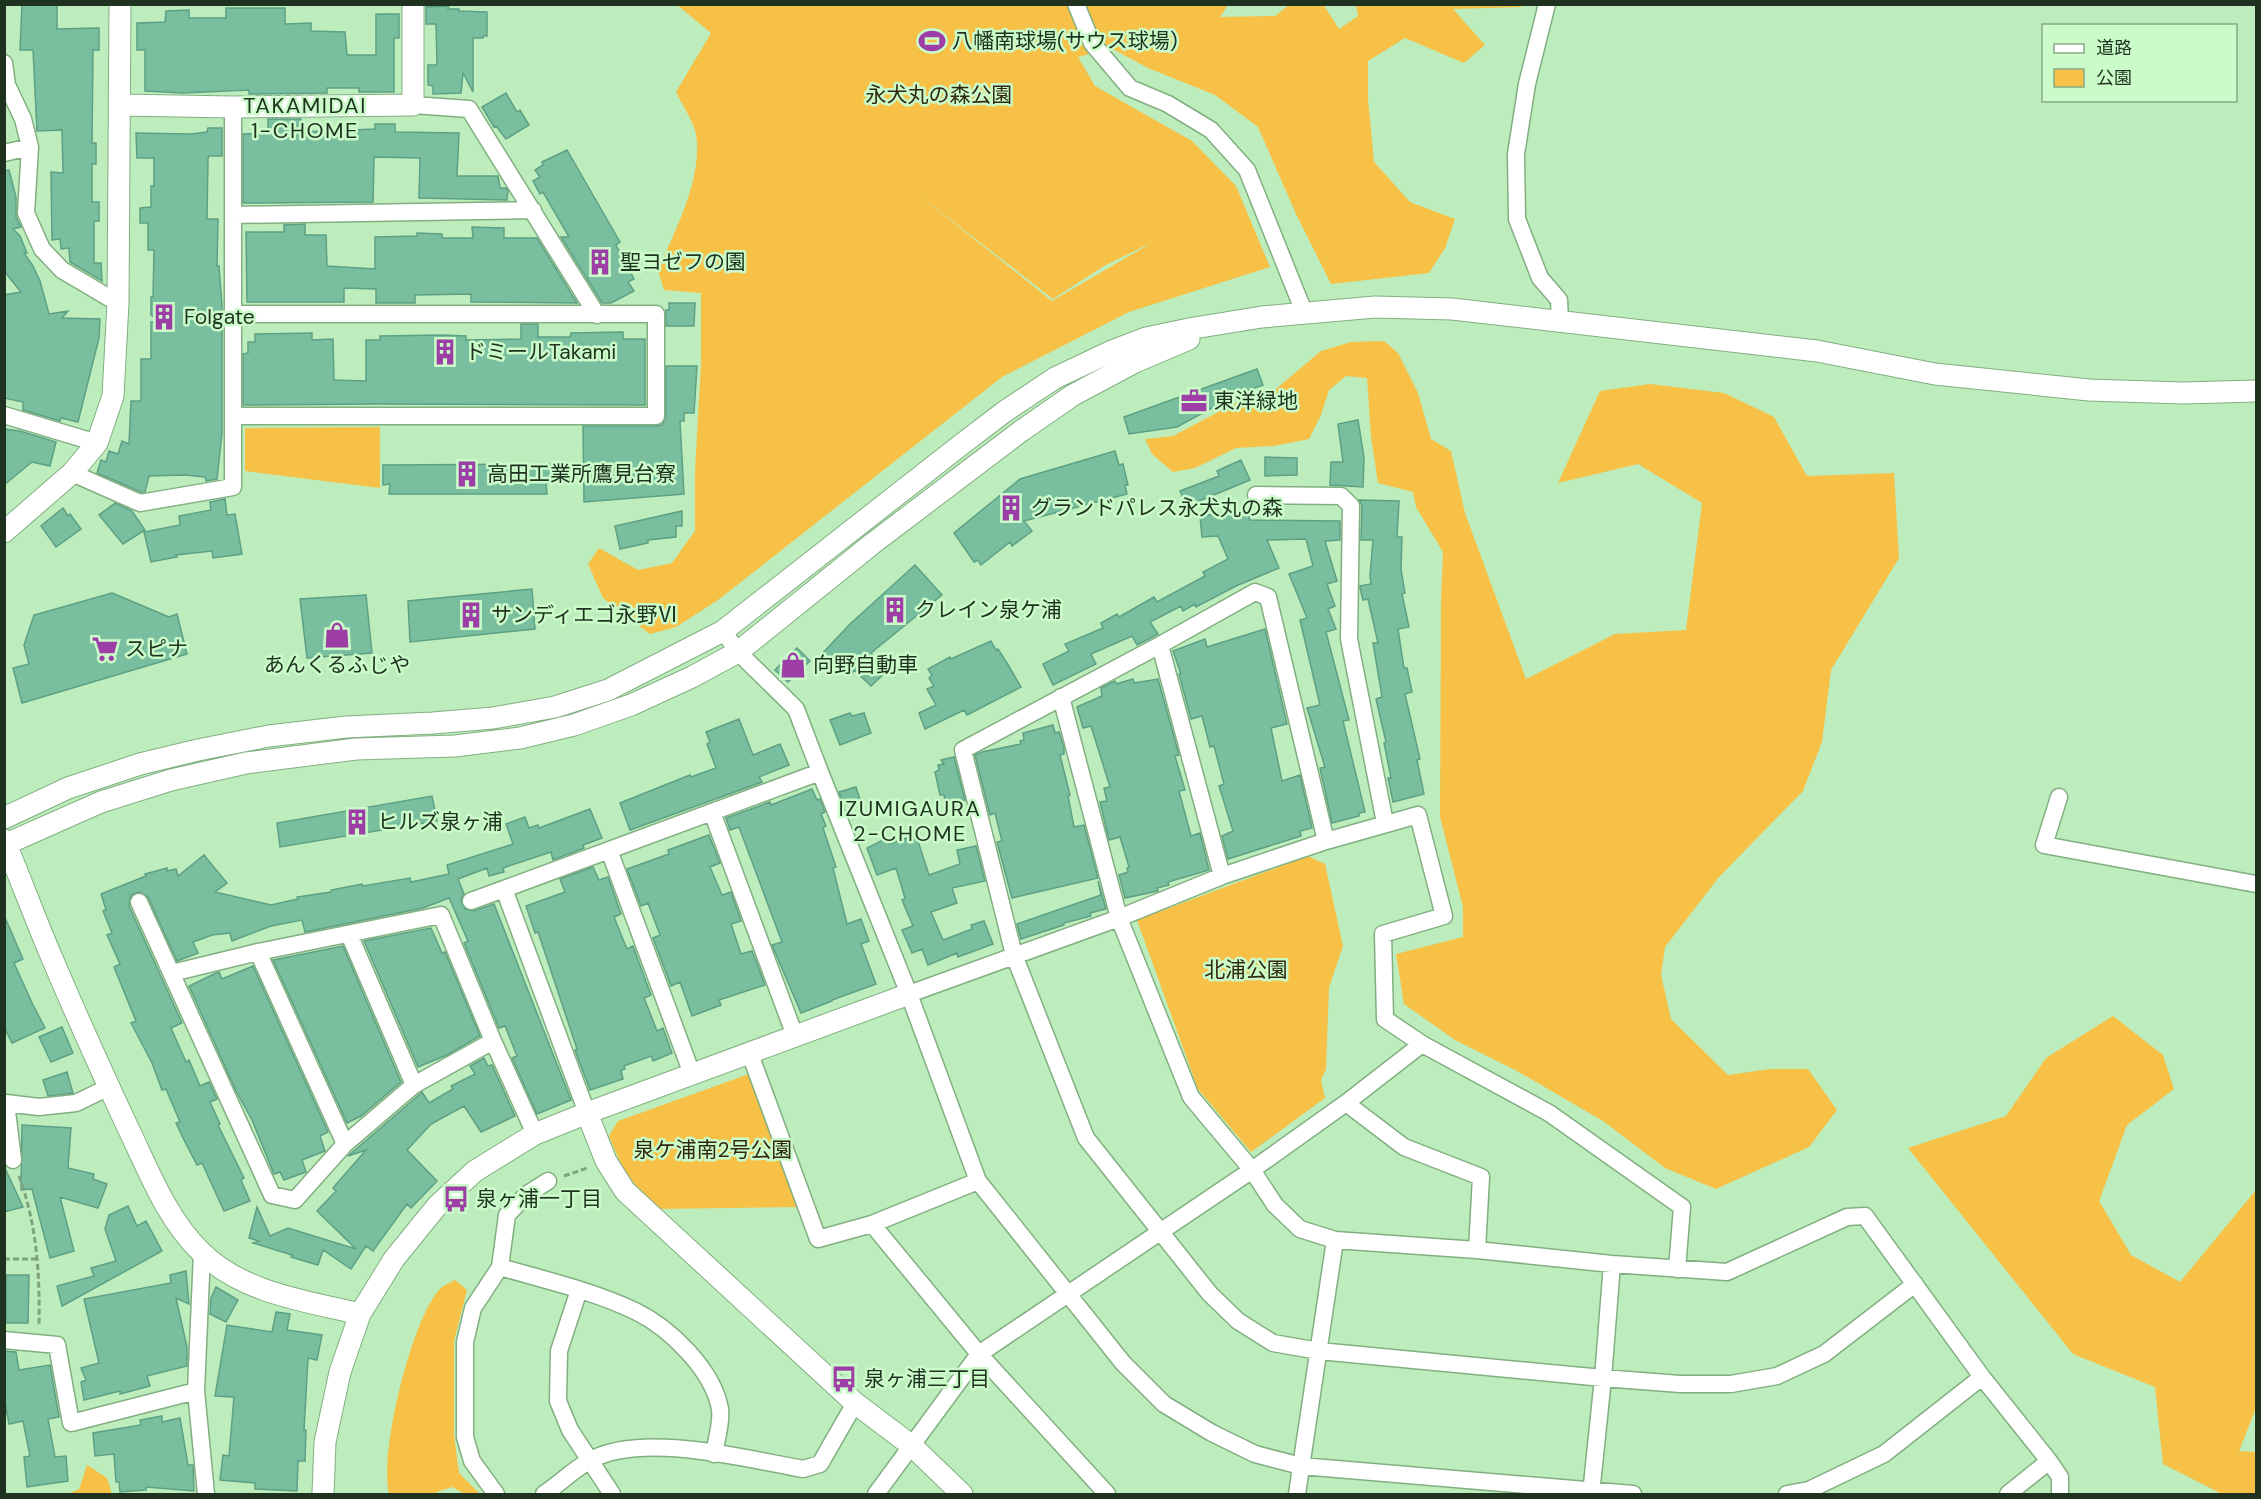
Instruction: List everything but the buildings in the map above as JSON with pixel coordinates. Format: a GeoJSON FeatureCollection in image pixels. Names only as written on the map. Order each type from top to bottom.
{"type":"FeatureCollection","features":[{"type":"Feature","properties":{"kind":"street"},"geometry":{"type":"LineString","coordinates":[[4,532],[72,473],[97,443],[113,396],[118,303],[120,4]]}},
{"type":"Feature","properties":{"kind":"street"},"geometry":{"type":"LineString","coordinates":[[413,4],[413,105]]}},
{"type":"Feature","properties":{"kind":"street"},"geometry":{"type":"LineString","coordinates":[[1076,4],[1092,43],[1130,88],[1168,104],[1211,130],[1247,170],[1304,312]]}},
{"type":"Feature","properties":{"kind":"street"},"geometry":{"type":"LineString","coordinates":[[1547,4],[1527,84],[1516,154],[1517,219],[1540,278],[1559,300],[1560,321]]}},
{"type":"Feature","properties":{"kind":"street"},"geometry":{"type":"LineString","coordinates":[[4,63],[7,85],[23,118],[30,147],[26,213],[42,249],[62,270],[118,303]]}},
{"type":"Feature","properties":{"kind":"street"},"geometry":{"type":"LineString","coordinates":[[119,105],[233,107],[413,105],[469,109],[597,315]]}},
{"type":"Feature","properties":{"kind":"street"},"geometry":{"type":"LineString","coordinates":[[72,473],[140,503],[233,487],[233,107]]}},
{"type":"Feature","properties":{"kind":"street"},"geometry":{"type":"LineString","coordinates":[[4,153],[30,147]]}},
{"type":"Feature","properties":{"kind":"street"},"geometry":{"type":"LineString","coordinates":[[233,215],[533,210]]}},
{"type":"Feature","properties":{"kind":"street"},"geometry":{"type":"LineString","coordinates":[[4,818],[69,788],[140,764],[208,748],[269,736],[346,727],[493,718],[555,707],[608,690],[723,631],[962,444],[1055,378],[1146,338],[1194,328],[1262,316],[1304,312],[1386,307],[1452,309],[1817,351],[1935,374],[2089,390],[2183,393],[2256,391]]}},
{"type":"Feature","properties":{"kind":"street"},"geometry":{"type":"LineString","coordinates":[[232,314],[656,314],[656,416],[233,416]]}},
{"type":"Feature","properties":{"kind":"street"},"geometry":{"type":"LineString","coordinates":[[360,1314],[292,1298],[242,1281],[202,1253],[176,1223],[109,1087],[52,958],[5,843],[101,802],[171,780],[246,763],[356,749],[456,746],[520,738],[574,725],[631,705],[692,677],[738,652],[881,537],[1021,431],[1073,395],[1135,362],[1184,341],[1262,316]]}},
{"type":"Feature","properties":{"kind":"street"},"geometry":{"type":"LineString","coordinates":[[4,415],[97,443]]}},
{"type":"Feature","properties":{"kind":"street"},"geometry":{"type":"LineString","coordinates":[[1256,495],[1341,496],[1351,506],[1349,639],[1385,823]]}},
{"type":"Feature","properties":{"kind":"street"},"geometry":{"type":"LineString","coordinates":[[1326,841],[1269,597],[1255,592],[963,750],[1014,955],[1086,1138],[1210,1294],[1238,1321],[1272,1343],[1319,1351],[1603,1378],[1680,1384],[1731,1384],[1777,1376],[1824,1354],[1915,1284]]}},
{"type":"Feature","properties":{"kind":"street"},"geometry":{"type":"LineString","coordinates":[[723,631],[738,652],[796,709],[819,772],[909,994],[978,1181],[1123,1363],[1164,1404],[1212,1433],[1255,1454],[1301,1466],[1633,1494]]}},
{"type":"Feature","properties":{"kind":"street"},"geometry":{"type":"LineString","coordinates":[[1160,645],[1222,876]]}},
{"type":"Feature","properties":{"kind":"street"},"geometry":{"type":"LineString","coordinates":[[1062,697],[1119,918],[1191,1097],[1252,1170],[1275,1204],[1300,1229],[1335,1240],[1727,1272],[1847,1217],[1864,1216],[1982,1377],[2049,1461],[2060,1477],[2060,1494]]}},
{"type":"Feature","properties":{"kind":"street"},"geometry":{"type":"LineString","coordinates":[[471,901],[819,772]]}},
{"type":"Feature","properties":{"kind":"street"},"geometry":{"type":"LineString","coordinates":[[2059,797],[2044,845],[2256,884]]}},
{"type":"Feature","properties":{"kind":"street"},"geometry":{"type":"LineString","coordinates":[[712,812],[795,1036]]}},
{"type":"Feature","properties":{"kind":"street"},"geometry":{"type":"LineString","coordinates":[[323,1494],[325,1442],[340,1372],[360,1314],[394,1260],[437,1206],[475,1171],[535,1134],[587,1113],[1119,918],[1222,876],[1326,841],[1418,815],[1444,916],[1383,934],[1384,1019],[1422,1044],[1549,1113],[1682,1207],[1677,1269]]}},
{"type":"Feature","properties":{"kind":"street"},"geometry":{"type":"LineString","coordinates":[[609,850],[692,1074]]}},
{"type":"Feature","properties":{"kind":"street"},"geometry":{"type":"LineString","coordinates":[[504,889],[606,1161],[625,1191],[855,1402],[912,1446],[962,1494]]}},
{"type":"Feature","properties":{"kind":"street"},"geometry":{"type":"LineString","coordinates":[[139,902],[272,1195],[295,1200],[345,1144],[414,1085],[493,1041]]}},
{"type":"Feature","properties":{"kind":"street"},"geometry":{"type":"LineString","coordinates":[[171,973],[258,952],[441,915],[493,1041],[535,1134]]}},
{"type":"Feature","properties":{"kind":"street"},"geometry":{"type":"LineString","coordinates":[[349,933],[414,1085]]}},
{"type":"Feature","properties":{"kind":"street"},"geometry":{"type":"LineString","coordinates":[[258,952],[345,1144]]}},
{"type":"Feature","properties":{"kind":"street"},"geometry":{"type":"LineString","coordinates":[[876,1494],[979,1354],[1252,1170],[1346,1103],[1422,1044]]}},
{"type":"Feature","properties":{"kind":"street"},"geometry":{"type":"LineString","coordinates":[[750,1054],[818,1239],[872,1224],[978,1181]]}},
{"type":"Feature","properties":{"kind":"street"},"geometry":{"type":"LineString","coordinates":[[13,1160],[6,1103],[39,1107],[76,1103],[109,1087]]}},
{"type":"Feature","properties":{"kind":"street"},"geometry":{"type":"LineString","coordinates":[[1346,1103],[1404,1147],[1481,1177],[1476,1250]]}},
{"type":"Feature","properties":{"kind":"street"},"geometry":{"type":"LineString","coordinates":[[496,1494],[472,1461],[465,1437],[465,1342],[473,1308],[500,1267],[507,1215],[526,1195],[548,1181]]}},
{"type":"Feature","properties":{"kind":"street"},"geometry":{"type":"LineString","coordinates":[[872,1224],[979,1354],[1107,1494]]}},
{"type":"Feature","properties":{"kind":"street"},"geometry":{"type":"LineString","coordinates":[[1297,1494],[1335,1240]]}},
{"type":"Feature","properties":{"kind":"street"},"geometry":{"type":"LineString","coordinates":[[202,1253],[196,1391],[206,1494],[221,1494]]}},
{"type":"Feature","properties":{"kind":"street"},"geometry":{"type":"LineString","coordinates":[[1591,1492],[1612,1264]]}},
{"type":"Feature","properties":{"kind":"street"},"geometry":{"type":"LineString","coordinates":[[500,1267],[579,1290],[636,1311],[665,1331],[689,1353],[711,1381],[720,1410],[714,1454]]}},
{"type":"Feature","properties":{"kind":"street"},"geometry":{"type":"LineString","coordinates":[[579,1290],[559,1351],[558,1401],[570,1431],[612,1494]]}},
{"type":"Feature","properties":{"kind":"street"},"geometry":{"type":"LineString","coordinates":[[4,1340],[57,1345],[71,1423],[196,1391]]}},
{"type":"Feature","properties":{"kind":"street"},"geometry":{"type":"LineString","coordinates":[[1787,1494],[1810,1492],[1884,1454],[1982,1377]]}},
{"type":"Feature","properties":{"kind":"street"},"geometry":{"type":"LineString","coordinates":[[544,1494],[589,1460],[614,1452],[651,1446],[803,1469],[820,1464],[855,1402]]}},
{"type":"Feature","properties":{"kind":"street"},"geometry":{"type":"LineString","coordinates":[[2008,1494],[2049,1461]]}},
{"type":"Feature","properties":{"kind":"path"},"geometry":{"type":"LineString","coordinates":[[13,1160],[31,1214],[38,1259],[39,1342]]}},
{"type":"Feature","properties":{"kind":"path"},"geometry":{"type":"LineString","coordinates":[[548,1181],[587,1168]]}},
{"type":"Feature","properties":{"kind":"path"},"geometry":{"type":"LineString","coordinates":[[4,1259],[38,1259]]}},
{"type":"Feature","properties":{"kind":"green space","name":"永犬丸の森公園"},"geometry":{"type":"Polygon","coordinates":[[[1323,4],[1339,29],[1358,16],[1356,5],[1522,5],[1521,7],[1453,9],[1485,45],[1464,63],[1405,38],[1368,61],[1368,99],[1374,162],[1410,202],[1455,219],[1445,248],[1429,273],[1331,284],[1296,214],[1258,127],[1215,95],[1148,68],[1111,48],[1078,57],[1095,86],[1192,141],[1236,186],[1270,267],[1129,312],[1002,377],[718,600],[676,627],[650,634],[603,598],[588,564],[599,548],[638,570],[672,563],[695,531],[701,293],[664,290],[658,271],[692,186],[697,151],[695,129],[676,92],[711,33],[677,5],[1228,5],[1220,17],[1275,16],[1289,5],[1323,4]],[[910,188],[1052,301],[1153,242],[1104,266],[1053,299],[910,188]]]}},
{"type":"Feature","properties":{"kind":"green space"},"geometry":{"type":"Polygon","coordinates":[[[1384,341],[1398,353],[1418,393],[1431,439],[1451,451],[1465,513],[1526,679],[1615,634],[1686,630],[1702,503],[1638,464],[1558,483],[1600,391],[1650,384],[1724,393],[1774,417],[1807,476],[1894,473],[1899,558],[1831,670],[1822,742],[1803,791],[1719,877],[1665,947],[1661,975],[1671,1019],[1728,1075],[1770,1069],[1808,1069],[1837,1110],[1809,1147],[1716,1189],[1665,1168],[1603,1121],[1517,1071],[1455,1040],[1404,1004],[1396,954],[1463,937],[1463,907],[1440,817],[1443,552],[1416,507],[1413,492],[1378,483],[1371,437],[1367,378],[1346,376],[1329,390],[1321,415],[1309,439],[1274,446],[1236,448],[1195,468],[1173,472],[1152,454],[1145,439],[1173,436],[1239,401],[1270,394],[1321,351],[1351,342],[1384,341]]]}},
{"type":"Feature","properties":{"kind":"green space"},"geometry":{"type":"Polygon","coordinates":[[[380,427],[380,488],[245,471],[245,428],[380,427]]]}},
{"type":"Feature","properties":{"kind":"green space","name":"北浦公園"},"geometry":{"type":"Polygon","coordinates":[[[1308,856],[1325,864],[1343,946],[1329,987],[1326,1069],[1321,1080],[1325,1098],[1251,1152],[1198,1089],[1137,920],[1308,856]]]}},
{"type":"Feature","properties":{"kind":"green space"},"geometry":{"type":"Polygon","coordinates":[[[2113,1016],[2163,1055],[2174,1089],[2127,1125],[2099,1201],[2131,1255],[2180,1282],[2256,1190],[2256,1408],[2239,1451],[2256,1452],[2256,1494],[2222,1494],[2163,1464],[2155,1387],[2073,1354],[1908,1148],[2006,1116],[2046,1058],[2113,1016]]]}},
{"type":"Feature","properties":{"kind":"green space","name":"泉ケ浦南2号公園"},"geometry":{"type":"Polygon","coordinates":[[[749,1074],[798,1207],[659,1209],[641,1192],[619,1159],[609,1136],[618,1121],[749,1074]]]}},
{"type":"Feature","properties":{"kind":"green space"},"geometry":{"type":"Polygon","coordinates":[[[455,1280],[467,1290],[454,1341],[454,1435],[459,1473],[480,1494],[465,1494],[452,1487],[436,1494],[389,1494],[387,1475],[393,1420],[408,1358],[428,1306],[441,1288],[455,1280]]]}},
{"type":"Feature","properties":{"kind":"green space"},"geometry":{"type":"Polygon","coordinates":[[[87,1465],[107,1478],[112,1494],[68,1494],[79,1489],[87,1465]]]}},
{"type":"Feature","properties":{"kind":"place","name":"八幡南球場(サウス球場)"},"geometry":{"type":"Point","coordinates":[932,41]}},
{"type":"Feature","properties":{"kind":"place","name":"聖ヨゼフの園"},"geometry":{"type":"Point","coordinates":[600,262]}},
{"type":"Feature","properties":{"kind":"place","name":"Folgate"},"geometry":{"type":"Point","coordinates":[164,317]}},
{"type":"Feature","properties":{"kind":"place","name":"ドミールTakami"},"geometry":{"type":"Point","coordinates":[445,352]}},
{"type":"Feature","properties":{"kind":"place","name":"東洋緑地"},"geometry":{"type":"Point","coordinates":[1194,401]}},
{"type":"Feature","properties":{"kind":"place","name":"高田工業所鷹見台寮"},"geometry":{"type":"Point","coordinates":[467,474]}},
{"type":"Feature","properties":{"kind":"place","name":"グランドパレス永犬丸の森"},"geometry":{"type":"Point","coordinates":[1011,508]}},
{"type":"Feature","properties":{"kind":"place","name":"クレイン泉ケ浦"},"geometry":{"type":"Point","coordinates":[895,610]}},
{"type":"Feature","properties":{"kind":"place","name":"サンディエゴ永野Ⅵ"},"geometry":{"type":"Point","coordinates":[471,615]}},
{"type":"Feature","properties":{"kind":"place","name":"あんくるふじや"},"geometry":{"type":"Point","coordinates":[337,635]}},
{"type":"Feature","properties":{"kind":"place","name":"スピナ"},"geometry":{"type":"Point","coordinates":[105,649]}},
{"type":"Feature","properties":{"kind":"place","name":"向野自動車"},"geometry":{"type":"Point","coordinates":[793,665]}},
{"type":"Feature","properties":{"kind":"place","name":"ヒルズ泉ヶ浦"},"geometry":{"type":"Point","coordinates":[357,822]}},
{"type":"Feature","properties":{"kind":"place","name":"泉ヶ浦一丁目"},"geometry":{"type":"Point","coordinates":[456,1199]}},
{"type":"Feature","properties":{"kind":"place","name":"泉ヶ浦三丁目"},"geometry":{"type":"Point","coordinates":[844,1379]}},
{"type":"Feature","properties":{"kind":"district","name":"TAKAMIDAI 1-CHOME"},"geometry":{"type":"Point","coordinates":[305,118]}},
{"type":"Feature","properties":{"kind":"district","name":"IZUMIGAURA 2-CHOME"},"geometry":{"type":"Point","coordinates":[910,820]}}]}
